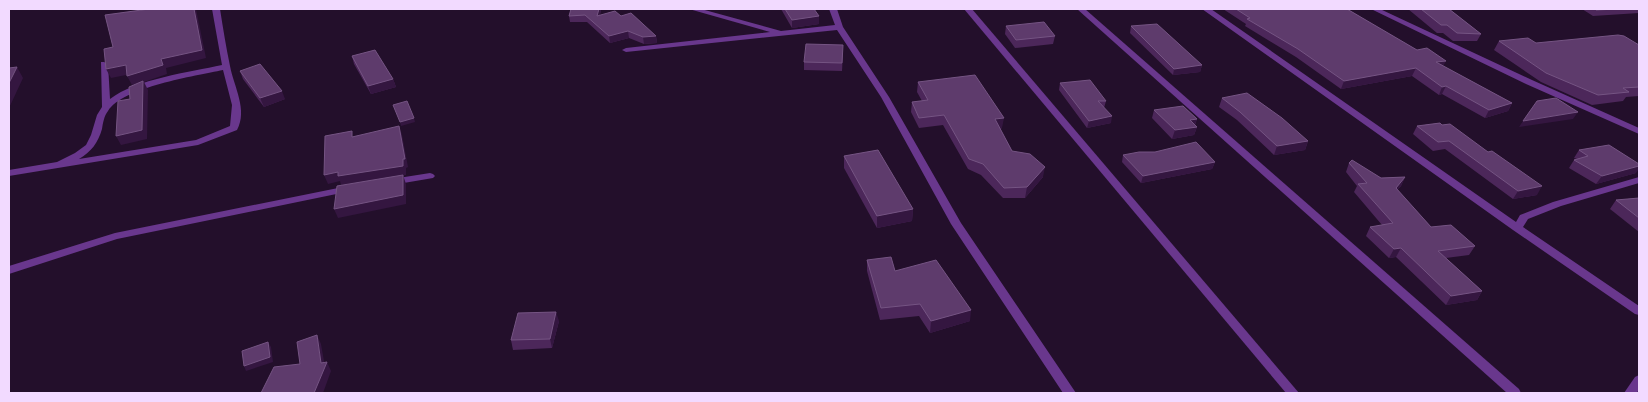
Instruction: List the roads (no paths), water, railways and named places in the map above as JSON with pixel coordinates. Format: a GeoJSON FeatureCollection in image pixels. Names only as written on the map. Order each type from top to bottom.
{"type":"FeatureCollection","features":[{"type":"Feature","properties":{"kind":"street"},"geometry":{"type":"LineString","coordinates":[[9,172],[198,142],[234,128],[237,119],[234,93],[226,67],[216,9]]}},
{"type":"Feature","properties":{"kind":"street"},"geometry":{"type":"LineString","coordinates":[[692,9],[784,34]]}},
{"type":"Feature","properties":{"kind":"street"},"geometry":{"type":"LineString","coordinates":[[833,9],[839,27],[885,97],[956,224],[1070,393]]}},
{"type":"Feature","properties":{"kind":"street"},"geometry":{"type":"LineString","coordinates":[[968,9],[1294,393]]}},
{"type":"Feature","properties":{"kind":"street"},"geometry":{"type":"LineString","coordinates":[[1081,9],[1515,393]]}},
{"type":"Feature","properties":{"kind":"street"},"geometry":{"type":"LineString","coordinates":[[1206,9],[1517,228],[1639,311]]}},
{"type":"Feature","properties":{"kind":"street"},"geometry":{"type":"LineString","coordinates":[[1375,9],[1529,82],[1639,131]]}},
{"type":"Feature","properties":{"kind":"street"},"geometry":{"type":"LineString","coordinates":[[626,50],[839,27]]}},
{"type":"Feature","properties":{"kind":"street"},"geometry":{"type":"LineString","coordinates":[[61,164],[78,155],[93,143],[106,108],[104,64]]}},
{"type":"Feature","properties":{"kind":"street"},"geometry":{"type":"LineString","coordinates":[[106,108],[120,98],[141,88],[226,67]]}},
{"type":"Feature","properties":{"kind":"street"},"geometry":{"type":"LineString","coordinates":[[384,184],[430,176]]}},
{"type":"Feature","properties":{"kind":"street"},"geometry":{"type":"LineString","coordinates":[[1517,228],[1524,217],[1557,204],[1639,180]]}},
{"type":"Feature","properties":{"kind":"street"},"geometry":{"type":"LineString","coordinates":[[9,270],[115,236],[321,193],[357,188]]}},
{"type":"Feature","properties":{"kind":"street"},"geometry":{"type":"LineString","coordinates":[[1630,393],[1639,380]]}}]}
